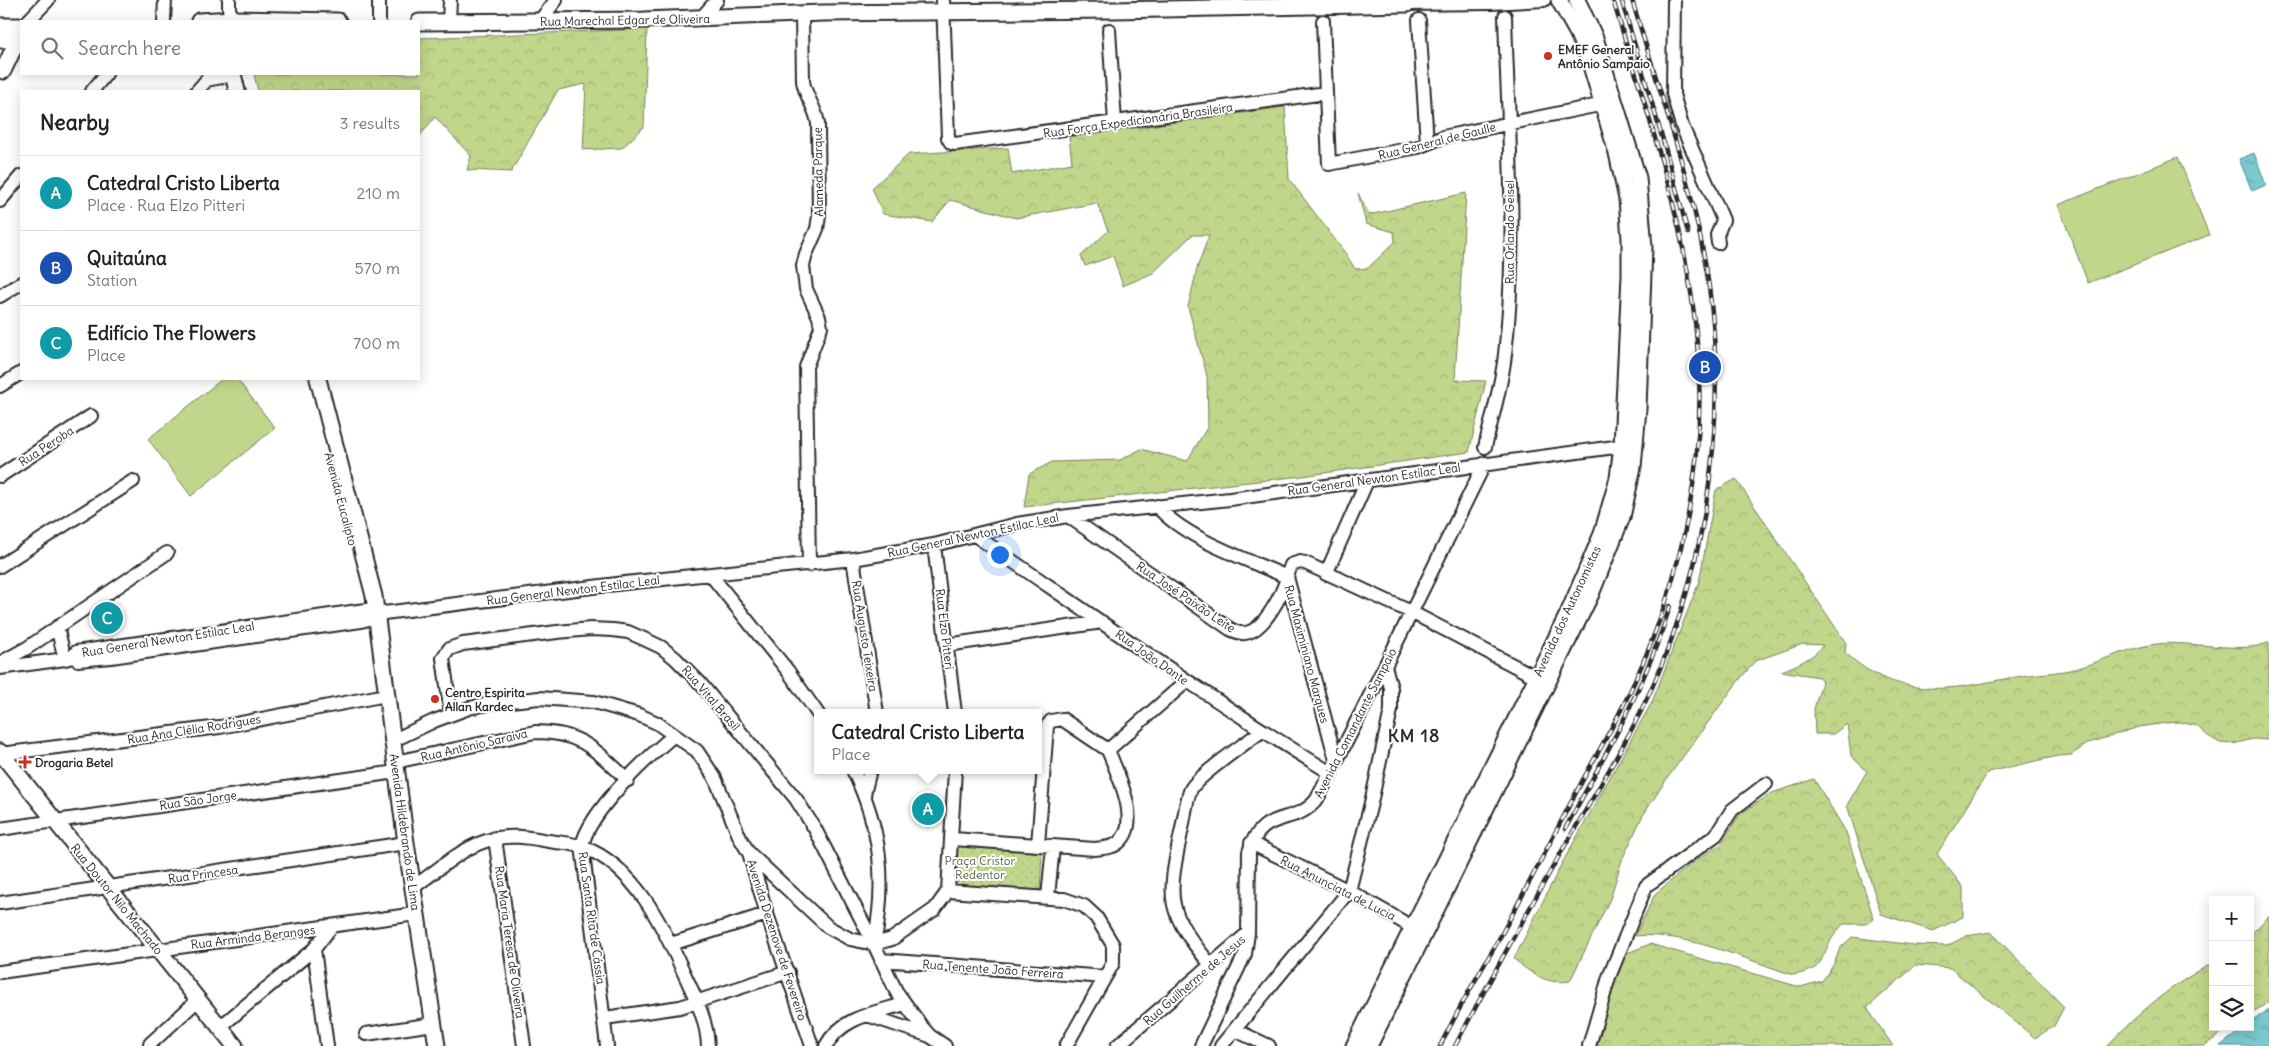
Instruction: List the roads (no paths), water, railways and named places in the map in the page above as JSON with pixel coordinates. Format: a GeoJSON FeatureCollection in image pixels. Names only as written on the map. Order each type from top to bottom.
{"type":"FeatureCollection","features":[{"type":"Feature","properties":{"kind":"main road","name":"Avenida dos Autonomistas"},"geometry":{"type":"LineString","coordinates":[[1369,1046],[1419,927],[1536,677],[1568,614],[1602,534],[1618,478],[1622,446],[1630,275],[1629,224],[1622,174],[1604,104],[1587,54],[1559,0]]}},
{"type":"Feature","properties":{"kind":"main road","name":"Avenida dos Autonomistas"},"geometry":{"type":"LineString","coordinates":[[1354,1046],[1541,697],[1591,594],[1622,517],[1633,467],[1638,409],[1644,257],[1638,178],[1595,38],[1577,0]]}},
{"type":"Feature","properties":{"kind":"main road","name":"Rua Marechal Edgar de Oliveira"},"geometry":{"type":"LineString","coordinates":[[420,22],[453,22],[549,12],[701,18],[944,6],[1322,9],[1406,2]]}},
{"type":"Feature","properties":{"kind":"main road"},"geometry":{"type":"LineString","coordinates":[[204,20],[229,15],[280,20]]}},
{"type":"Feature","properties":{"kind":"main road"},"geometry":{"type":"LineString","coordinates":[[0,26],[20,37]]}},
{"type":"Feature","properties":{"kind":"main road"},"geometry":{"type":"LineString","coordinates":[[0,40],[20,38]]}},
{"type":"Feature","properties":{"kind":"main road"},"geometry":{"type":"LineString","coordinates":[[2,64],[20,39]]}},
{"type":"Feature","properties":{"kind":"main road"},"geometry":{"type":"LineString","coordinates":[[236,75],[237,90]]}},
{"type":"Feature","properties":{"kind":"main road"},"geometry":{"type":"LineString","coordinates":[[237,75],[246,90]]}},
{"type":"Feature","properties":{"kind":"main road","name":"Avenida Eucalipto"},"geometry":{"type":"LineString","coordinates":[[310,380],[375,613]]}},
{"type":"Feature","properties":{"kind":"main road","name":"Avenida Eucalipto"},"geometry":{"type":"LineString","coordinates":[[318,380],[375,613]]}},
{"type":"Feature","properties":{"kind":"main road","name":"Avenida Hildebrando de Lima"},"geometry":{"type":"LineString","coordinates":[[375,613],[412,888],[437,1046]]}},
{"type":"Feature","properties":{"kind":"main road"},"geometry":{"type":"LineString","coordinates":[[1536,677],[1541,689],[1541,697]]}},
{"type":"Feature","properties":{"kind":"main road","name":"Rua Doutor Nilo Machado"},"geometry":{"type":"LineString","coordinates":[[1,754],[235,1046]]}},
{"type":"Feature","properties":{"kind":"street"},"geometry":{"type":"LineString","coordinates":[[29,20],[48,0]]}},
{"type":"Feature","properties":{"kind":"street"},"geometry":{"type":"LineString","coordinates":[[164,20],[165,0]]}},
{"type":"Feature","properties":{"kind":"street"},"geometry":{"type":"LineString","coordinates":[[379,0],[379,20]]}},
{"type":"Feature","properties":{"kind":"street"},"geometry":{"type":"LineString","coordinates":[[450,0],[453,22]]}},
{"type":"Feature","properties":{"kind":"street"},"geometry":{"type":"LineString","coordinates":[[453,22],[456,0]]}},
{"type":"Feature","properties":{"kind":"street"},"geometry":{"type":"LineString","coordinates":[[701,18],[717,0]]}},
{"type":"Feature","properties":{"kind":"street","name":"Rua Marechal Edgar de Oliveira"},"geometry":{"type":"LineString","coordinates":[[1406,2],[1491,3],[1544,0]]}},
{"type":"Feature","properties":{"kind":"street"},"geometry":{"type":"LineString","coordinates":[[1674,0],[1673,94],[1682,126],[1722,220],[1717,235],[1718,243]]}},
{"type":"Feature","properties":{"kind":"street","name":"Rua Força Expedicionária Brasileira"},"geometry":{"type":"LineString","coordinates":[[944,6],[948,138],[951,142],[962,144],[1326,93]]}},
{"type":"Feature","properties":{"kind":"street"},"geometry":{"type":"LineString","coordinates":[[1322,9],[1326,93]]}},
{"type":"Feature","properties":{"kind":"street","name":"Alameda Parque"},"geometry":{"type":"LineString","coordinates":[[802,14],[802,81],[815,110],[818,124],[819,216],[818,229],[806,254],[803,273],[806,289],[819,317],[821,327],[806,367],[809,564]]}},
{"type":"Feature","properties":{"kind":"street","name":"Rua Orlando Geisel"},"geometry":{"type":"LineString","coordinates":[[1485,447],[1505,355],[1511,230],[1505,16]]}},
{"type":"Feature","properties":{"kind":"street"},"geometry":{"type":"LineString","coordinates":[[1419,20],[1426,143]]}},
{"type":"Feature","properties":{"kind":"street"},"geometry":{"type":"LineString","coordinates":[[1109,30],[1114,123]]}},
{"type":"Feature","properties":{"kind":"street"},"geometry":{"type":"LineString","coordinates":[[93,90],[105,75]]}},
{"type":"Feature","properties":{"kind":"street"},"geometry":{"type":"LineString","coordinates":[[198,90],[209,77],[227,75]]}},
{"type":"Feature","properties":{"kind":"street","name":"Rua General de Gaulle"},"geometry":{"type":"LineString","coordinates":[[1326,93],[1329,164],[1408,149],[1443,137],[1604,104]]}},
{"type":"Feature","properties":{"kind":"street"},"geometry":{"type":"LineString","coordinates":[[0,201],[20,177]]}},
{"type":"Feature","properties":{"kind":"street"},"geometry":{"type":"LineString","coordinates":[[0,296],[20,284]]}},
{"type":"Feature","properties":{"kind":"street"},"geometry":{"type":"LineString","coordinates":[[0,386],[20,374]]}},
{"type":"Feature","properties":{"kind":"street","name":"Rua Peroba"},"geometry":{"type":"LineString","coordinates":[[0,476],[91,416]]}},
{"type":"Feature","properties":{"kind":"street","name":"Rua General Newton Estilac Leal"},"geometry":{"type":"LineString","coordinates":[[0,668],[68,658],[76,652],[375,613],[624,583],[853,559],[934,545],[976,536],[1017,524],[1068,516],[1230,499],[1484,463],[1622,446]]}},
{"type":"Feature","properties":{"kind":"street","name":"Avenida Comandante Sampaio"},"geometry":{"type":"LineString","coordinates":[[1251,844],[1263,826],[1312,806],[1331,773],[1385,666],[1484,463]]}},
{"type":"Feature","properties":{"kind":"street"},"geometry":{"type":"LineString","coordinates":[[0,566],[133,481]]}},
{"type":"Feature","properties":{"kind":"street"},"geometry":{"type":"LineString","coordinates":[[1326,574],[1367,481]]}},
{"type":"Feature","properties":{"kind":"street"},"geometry":{"type":"LineString","coordinates":[[1157,506],[1166,517],[1188,532],[1287,577],[1291,564],[1300,562],[1411,612],[1536,677]]}},
{"type":"Feature","properties":{"kind":"street","name":"Rua José Paixão Leite"},"geometry":{"type":"LineString","coordinates":[[1068,516],[1230,629],[1239,633],[1253,631],[1260,625],[1281,594],[1287,577]]}},
{"type":"Feature","properties":{"kind":"street","name":"Rua João Dante"},"geometry":{"type":"LineString","coordinates":[[976,536],[1187,682],[1331,773]]}},
{"type":"Feature","properties":{"kind":"street","name":"Rua Elzo Pitteri"},"geometry":{"type":"LineString","coordinates":[[934,545],[955,709]]}},
{"type":"Feature","properties":{"kind":"street"},"geometry":{"type":"LineString","coordinates":[[0,663],[167,553]]}},
{"type":"Feature","properties":{"kind":"street","name":"Rua Augusto Teixeira"},"geometry":{"type":"LineString","coordinates":[[853,559],[877,709]]}},
{"type":"Feature","properties":{"kind":"street"},"geometry":{"type":"LineString","coordinates":[[710,574],[788,672],[814,709]]}},
{"type":"Feature","properties":{"kind":"street","name":"Rua Maximiniano Marques"},"geometry":{"type":"LineString","coordinates":[[1287,577],[1336,760]]}},
{"type":"Feature","properties":{"kind":"street"},"geometry":{"type":"LineString","coordinates":[[947,645],[1102,622]]}},
{"type":"Feature","properties":{"kind":"street"},"geometry":{"type":"LineString","coordinates":[[57,627],[68,658]]}},
{"type":"Feature","properties":{"kind":"street","name":"Rua Vital Brasil"},"geometry":{"type":"LineString","coordinates":[[451,714],[443,658],[449,649],[463,644],[591,629],[628,632],[661,647],[700,683],[796,799],[815,829],[904,1004],[930,1036]]}},
{"type":"Feature","properties":{"kind":"street"},"geometry":{"type":"LineString","coordinates":[[1221,1046],[1349,891],[1371,803],[1391,710],[1391,688],[1385,666]]}},
{"type":"Feature","properties":{"kind":"street"},"geometry":{"type":"LineString","coordinates":[[1108,750],[1187,682]]}},
{"type":"Feature","properties":{"kind":"street","name":"Rua Ana Clélia Rodrigues"},"geometry":{"type":"LineString","coordinates":[[1,754],[220,727],[386,695]]}},
{"type":"Feature","properties":{"kind":"street","name":"Avenida Dezenove de Fevereiro"},"geometry":{"type":"LineString","coordinates":[[392,741],[451,714],[469,708],[539,698],[576,700],[615,707],[640,715],[697,751],[715,778],[740,838],[749,853],[767,914],[812,1046]]}},
{"type":"Feature","properties":{"kind":"street"},"geometry":{"type":"LineString","coordinates":[[953,839],[1038,845],[1096,849],[1110,847],[1118,843],[1128,827],[1128,807],[1108,750],[1062,719],[1051,721],[1047,726],[1038,845]]}},
{"type":"Feature","properties":{"kind":"street"},"geometry":{"type":"LineString","coordinates":[[1212,965],[1183,930],[1174,907],[1172,891],[1174,869],[1183,824],[1191,789],[1206,774],[1262,731]]}},
{"type":"Feature","properties":{"kind":"street","name":"Rua Antônio Saraiva"},"geometry":{"type":"LineString","coordinates":[[395,767],[535,732],[556,732],[570,735],[587,744],[628,780]]}},
{"type":"Feature","properties":{"kind":"street","name":"Rua Santa Rita de Cássia"},"geometry":{"type":"LineString","coordinates":[[607,1046],[582,846],[587,832],[596,817],[640,765],[674,735]]}},
{"type":"Feature","properties":{"kind":"street","name":"Rua São Jorge"},"geometry":{"type":"LineString","coordinates":[[0,829],[395,767]]}},
{"type":"Feature","properties":{"kind":"street"},"geometry":{"type":"LineString","coordinates":[[855,774],[864,794],[878,841],[881,871],[880,915],[874,944]]}},
{"type":"Feature","properties":{"kind":"street"},"geometry":{"type":"LineString","coordinates":[[864,794],[869,774]]}},
{"type":"Feature","properties":{"kind":"street"},"geometry":{"type":"LineString","coordinates":[[749,853],[828,928],[850,939],[874,944],[892,938],[905,932],[936,909],[948,892],[953,839],[955,774]]}},
{"type":"Feature","properties":{"kind":"street"},"geometry":{"type":"LineString","coordinates":[[1589,1046],[1609,977],[1646,886],[1716,835],[1732,810],[1766,784]]}},
{"type":"Feature","properties":{"kind":"street"},"geometry":{"type":"LineString","coordinates":[[412,888],[460,853],[479,842],[495,838],[526,837],[582,846],[606,858],[627,878],[647,902],[671,944],[697,1002],[706,1027],[708,1046]]}},
{"type":"Feature","properties":{"kind":"street","name":"Rua Maria Teresa de Oliveira"},"geometry":{"type":"LineString","coordinates":[[495,838],[524,1046]]}},
{"type":"Feature","properties":{"kind":"street","name":"Rua Princesa"},"geometry":{"type":"LineString","coordinates":[[0,903],[406,843]]}},
{"type":"Feature","properties":{"kind":"street"},"geometry":{"type":"LineString","coordinates":[[1201,1046],[1244,959],[1248,933],[1248,865],[1251,844]]}},
{"type":"Feature","properties":{"kind":"street","name":"Rua Anunciata de Lucia"},"geometry":{"type":"LineString","coordinates":[[1251,844],[1419,927]]}},
{"type":"Feature","properties":{"kind":"street"},"geometry":{"type":"LineString","coordinates":[[1048,897],[1053,846]]}},
{"type":"Feature","properties":{"kind":"street"},"geometry":{"type":"LineString","coordinates":[[948,892],[1064,898],[1084,906],[1096,917],[1113,945],[1113,963],[1066,1046]]}},
{"type":"Feature","properties":{"kind":"street","name":"Rua Arminda Beranges"},"geometry":{"type":"LineString","coordinates":[[0,972],[416,914]]}},
{"type":"Feature","properties":{"kind":"street"},"geometry":{"type":"LineString","coordinates":[[671,944],[767,914]]}},
{"type":"Feature","properties":{"kind":"street"},"geometry":{"type":"LineString","coordinates":[[220,1027],[314,950],[332,927]]}},
{"type":"Feature","properties":{"kind":"street","name":"Rua Guilherme de Jesus"},"geometry":{"type":"LineString","coordinates":[[1117,1046],[1248,933]]}},
{"type":"Feature","properties":{"kind":"street"},"geometry":{"type":"LineString","coordinates":[[314,950],[327,1046]]}},
{"type":"Feature","properties":{"kind":"street","name":"Rua Tenente João Ferreira"},"geometry":{"type":"LineString","coordinates":[[881,960],[1105,977]]}},
{"type":"Feature","properties":{"kind":"street"},"geometry":{"type":"LineString","coordinates":[[605,1018],[697,1002],[788,972]]}},
{"type":"Feature","properties":{"kind":"street"},"geometry":{"type":"LineString","coordinates":[[150,1044],[198,1000]]}},
{"type":"Feature","properties":{"kind":"street"},"geometry":{"type":"LineString","coordinates":[[826,1046],[840,1027],[867,1015],[904,1004]]}},
{"type":"Feature","properties":{"kind":"street"},"geometry":{"type":"LineString","coordinates":[[867,1015],[930,1036],[945,1046]]}},
{"type":"Feature","properties":{"kind":"street"},"geometry":{"type":"LineString","coordinates":[[366,1034],[434,1024]]}},
{"type":"Feature","properties":{"kind":"street"},"geometry":{"type":"LineString","coordinates":[[1235,1030],[1269,1046]]}},
{"type":"Feature","properties":{"kind":"water"},"geometry":{"type":"Polygon","coordinates":[[[2254,153],[2266,185],[2252,191],[2239,159],[2254,153]]]}},
{"type":"Feature","properties":{"kind":"water"},"geometry":{"type":"Polygon","coordinates":[[[2269,1009],[2269,1046],[2220,1046],[2240,1031],[2254,1031],[2254,1020],[2269,1009]]]}},
{"type":"Feature","properties":{"kind":"railway"},"geometry":{"type":"LineString","coordinates":[[1440,1046],[1627,698],[1650,645],[1665,603],[1678,561],[1688,518],[1699,430],[1697,342],[1692,298],[1675,212],[1664,169],[1613,0]]}},
{"type":"Feature","properties":{"kind":"railway"},"geometry":{"type":"LineString","coordinates":[[1455,1046],[1535,898],[1640,713],[1662,665],[1680,616],[1694,565],[1705,513],[1712,460],[1715,408],[1715,355],[1706,265],[1689,189],[1632,0]]}},
{"type":"Feature","properties":{"kind":"railway"},"geometry":{"type":"LineString","coordinates":[[1622,2],[1665,147],[1688,233]]}},
{"type":"Feature","properties":{"kind":"railway"},"geometry":{"type":"LineString","coordinates":[[1565,829],[1637,693],[1670,606]]}},
{"type":"Feature","properties":{"kind":"place","name":"EMEF General Antônio Sampaio"},"geometry":{"type":"Point","coordinates":[1548,56]}},
{"type":"Feature","properties":{"kind":"place","name":"Quitaúna"},"geometry":{"type":"Point","coordinates":[1705,367]}},
{"type":"Feature","properties":{"kind":"place","name":"Edifício The Flowers"},"geometry":{"type":"Point","coordinates":[107,618]}},
{"type":"Feature","properties":{"kind":"place","name":"Centro Espirita Allan Kardec"},"geometry":{"type":"Point","coordinates":[435,699]}},
{"type":"Feature","properties":{"kind":"place","name":"Drogaria Betel"},"geometry":{"type":"Point","coordinates":[25,762]}},
{"type":"Feature","properties":{"kind":"place","name":"Catedral Cristo Liberta"},"geometry":{"type":"Point","coordinates":[928,809]}},
{"type":"Feature","properties":{"kind":"district","name":"KM 18"},"geometry":{"type":"Point","coordinates":[1414,735]}},
{"type":"Feature","properties":{"kind":"park label","name":"Praça Cristor Redentor"},"geometry":{"type":"Point","coordinates":[980,867]}}]}
